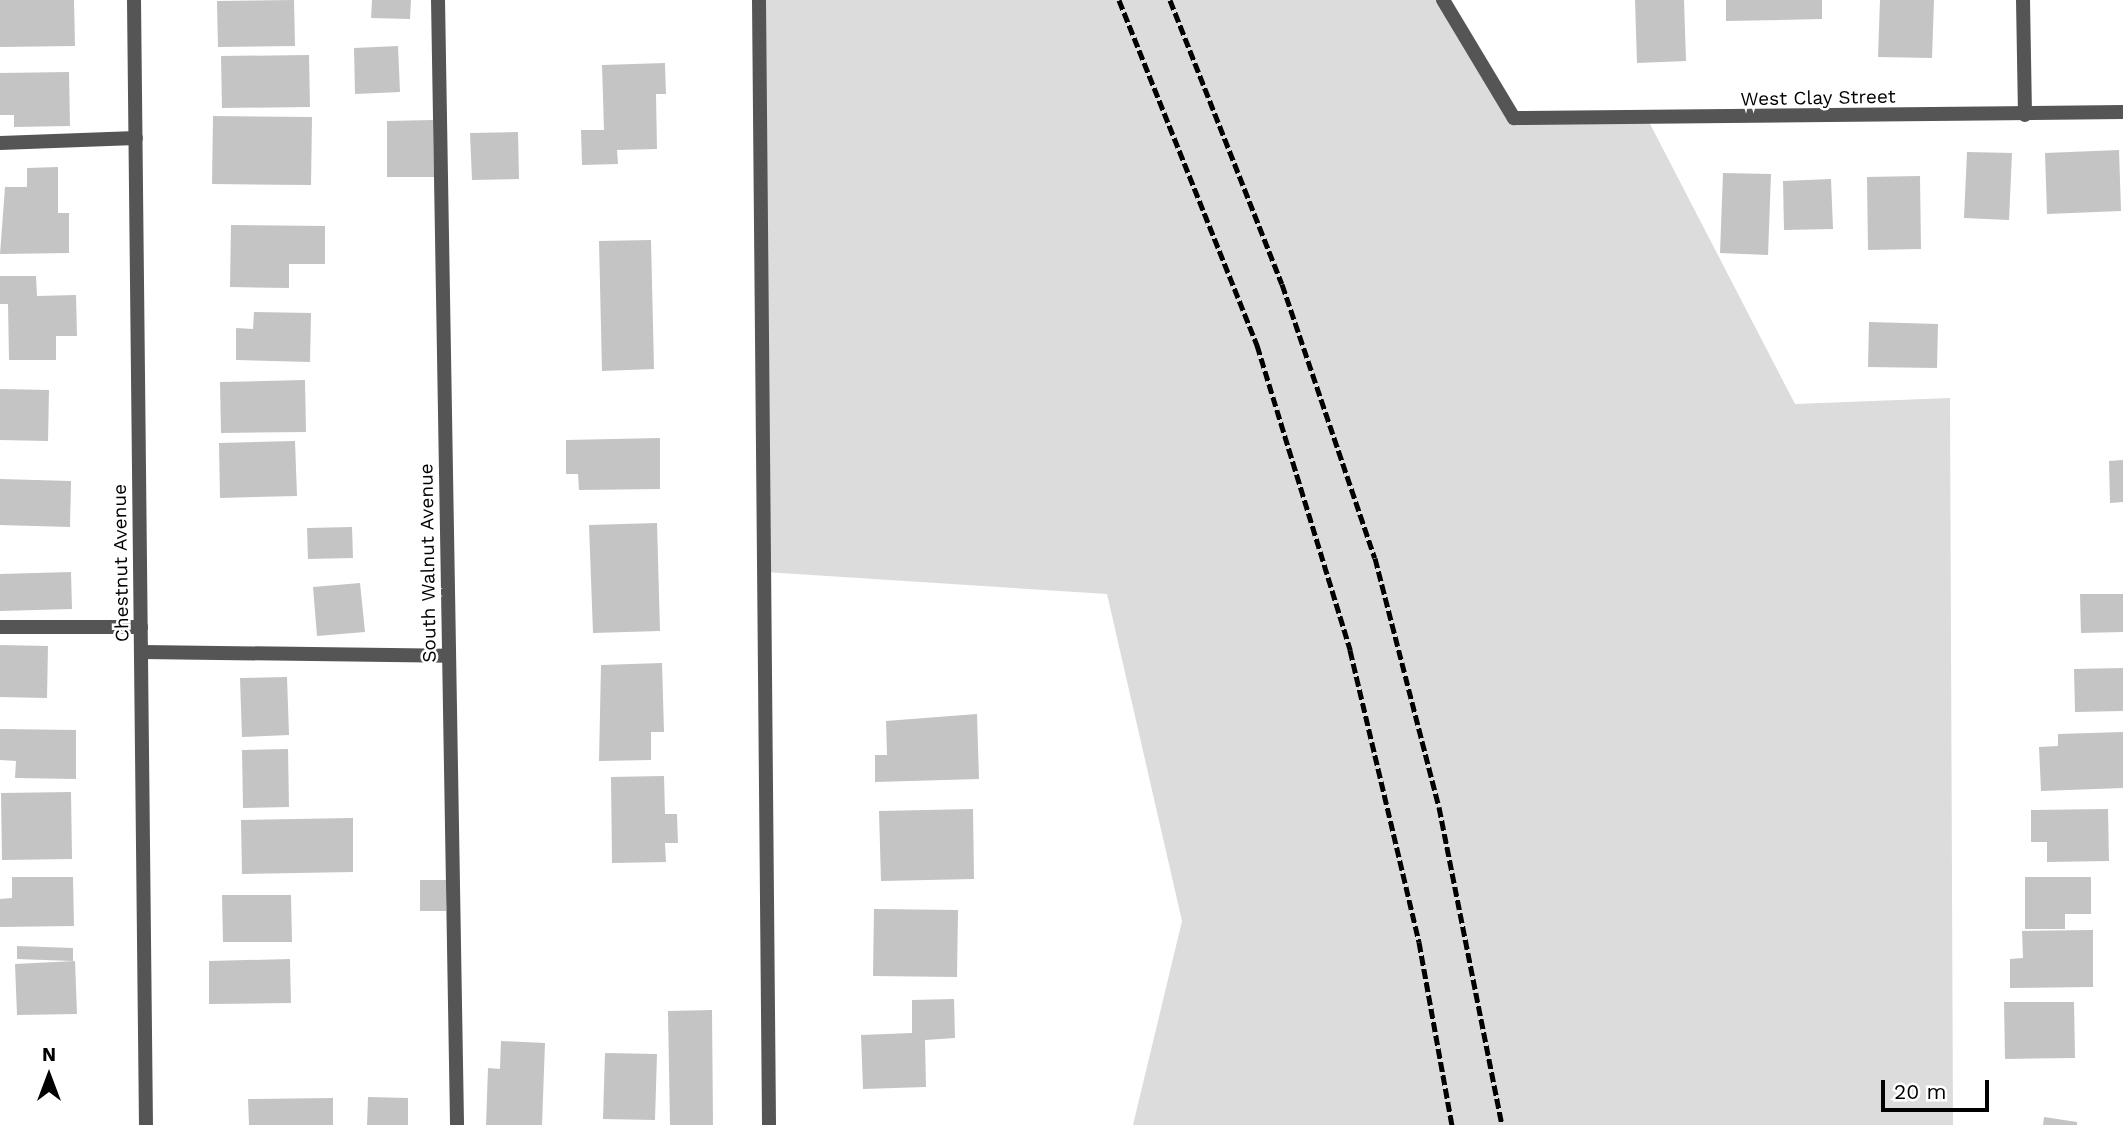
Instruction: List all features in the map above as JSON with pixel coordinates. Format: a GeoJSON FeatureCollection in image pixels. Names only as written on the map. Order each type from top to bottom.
{"type":"FeatureCollection","features":[{"type":"Feature","properties":{"kind":"street","name":"Chestnut Avenue"},"geometry":{"type":"LineString","coordinates":[[134,0],[146,1125]]}},
{"type":"Feature","properties":{"kind":"street","name":"South Walnut Avenue"},"geometry":{"type":"LineString","coordinates":[[438,0],[457,1125]]}},
{"type":"Feature","properties":{"kind":"street"},"geometry":{"type":"LineString","coordinates":[[759,0],[769,1125]]}},
{"type":"Feature","properties":{"kind":"street","name":"West Clay Street"},"geometry":{"type":"LineString","coordinates":[[1443,0],[1514,118],[2123,112]]}},
{"type":"Feature","properties":{"kind":"street"},"geometry":{"type":"LineString","coordinates":[[2023,0],[2025,115]]}},
{"type":"Feature","properties":{"kind":"street"},"geometry":{"type":"LineString","coordinates":[[0,143],[136,138]]}},
{"type":"Feature","properties":{"kind":"street"},"geometry":{"type":"LineString","coordinates":[[0,626],[141,627]]}},
{"type":"Feature","properties":{"kind":"street"},"geometry":{"type":"LineString","coordinates":[[142,652],[448,656]]}},
{"type":"Feature","properties":{"kind":"shaded area"},"geometry":{"type":"Polygon","coordinates":[[[759,0],[1443,0],[1514,118],[1648,120],[1795,404],[1950,398],[1953,1125],[1133,1125],[1182,921],[1107,594],[765,572],[759,0]]]}},
{"type":"Feature","properties":{"kind":"building"},"geometry":{"type":"Polygon","coordinates":[[[0,0],[74,0],[75,46],[0,47],[0,0]]]}},
{"type":"Feature","properties":{"kind":"building"},"geometry":{"type":"Polygon","coordinates":[[[294,0],[295,46],[218,47],[217,1],[294,0]]]}},
{"type":"Feature","properties":{"kind":"building"},"geometry":{"type":"Polygon","coordinates":[[[372,0],[411,0],[410,19],[371,18],[372,0]]]}},
{"type":"Feature","properties":{"kind":"building"},"geometry":{"type":"Polygon","coordinates":[[[1635,0],[1684,0],[1686,61],[1637,63],[1635,0]]]}},
{"type":"Feature","properties":{"kind":"building"},"geometry":{"type":"Polygon","coordinates":[[[1726,0],[1822,0],[1822,19],[1726,21],[1726,0]]]}},
{"type":"Feature","properties":{"kind":"building"},"geometry":{"type":"Polygon","coordinates":[[[1880,0],[1934,0],[1932,58],[1878,57],[1880,0]]]}},
{"type":"Feature","properties":{"kind":"building"},"geometry":{"type":"Polygon","coordinates":[[[398,46],[400,92],[355,94],[354,48],[398,46]]]}},
{"type":"Feature","properties":{"kind":"building"},"geometry":{"type":"Polygon","coordinates":[[[309,55],[310,107],[222,108],[221,56],[309,55]]]}},
{"type":"Feature","properties":{"kind":"building"},"geometry":{"type":"Polygon","coordinates":[[[665,63],[666,94],[656,94],[657,149],[617,150],[618,164],[582,165],[581,130],[604,130],[602,65],[665,63]]]}},
{"type":"Feature","properties":{"kind":"building"},"geometry":{"type":"Polygon","coordinates":[[[69,72],[70,126],[14,127],[14,115],[0,115],[0,73],[69,72]]]}},
{"type":"Feature","properties":{"kind":"building"},"geometry":{"type":"Polygon","coordinates":[[[213,116],[312,117],[311,185],[212,184],[213,116]]]}},
{"type":"Feature","properties":{"kind":"building"},"geometry":{"type":"Polygon","coordinates":[[[433,120],[434,177],[387,177],[387,121],[433,120]]]}},
{"type":"Feature","properties":{"kind":"building"},"geometry":{"type":"Polygon","coordinates":[[[518,132],[519,179],[472,180],[470,133],[518,132]]]}},
{"type":"Feature","properties":{"kind":"building"},"geometry":{"type":"Polygon","coordinates":[[[2119,150],[2121,211],[2047,214],[2045,153],[2119,150]]]}},
{"type":"Feature","properties":{"kind":"building"},"geometry":{"type":"Polygon","coordinates":[[[1967,152],[2012,153],[2009,220],[1964,218],[1967,152]]]}},
{"type":"Feature","properties":{"kind":"building"},"geometry":{"type":"Polygon","coordinates":[[[58,167],[58,213],[69,213],[69,253],[0,254],[5,187],[27,187],[27,168],[58,167]]]}},
{"type":"Feature","properties":{"kind":"building"},"geometry":{"type":"Polygon","coordinates":[[[1723,173],[1771,174],[1768,255],[1720,253],[1723,173]]]}},
{"type":"Feature","properties":{"kind":"building"},"geometry":{"type":"Polygon","coordinates":[[[1920,176],[1921,249],[1868,250],[1867,177],[1920,176]]]}},
{"type":"Feature","properties":{"kind":"building"},"geometry":{"type":"Polygon","coordinates":[[[1831,179],[1833,229],[1784,230],[1783,181],[1831,179]]]}},
{"type":"Feature","properties":{"kind":"building"},"geometry":{"type":"Polygon","coordinates":[[[231,225],[325,226],[325,264],[289,264],[289,288],[230,287],[231,225]]]}},
{"type":"Feature","properties":{"kind":"building"},"geometry":{"type":"Polygon","coordinates":[[[651,240],[654,369],[602,371],[599,241],[651,240]]]}},
{"type":"Feature","properties":{"kind":"building"},"geometry":{"type":"Polygon","coordinates":[[[0,276],[36,276],[37,296],[76,295],[77,336],[56,336],[56,360],[9,360],[8,304],[0,304],[0,276]]]}},
{"type":"Feature","properties":{"kind":"building"},"geometry":{"type":"Polygon","coordinates":[[[254,312],[311,313],[310,362],[236,360],[236,328],[253,329],[254,312]]]}},
{"type":"Feature","properties":{"kind":"building"},"geometry":{"type":"Polygon","coordinates":[[[1869,322],[1938,324],[1937,368],[1868,367],[1869,322]]]}},
{"type":"Feature","properties":{"kind":"building"},"geometry":{"type":"Polygon","coordinates":[[[305,380],[306,432],[221,433],[220,382],[305,380]]]}},
{"type":"Feature","properties":{"kind":"building"},"geometry":{"type":"Polygon","coordinates":[[[0,389],[49,390],[48,441],[0,440],[0,389]]]}},
{"type":"Feature","properties":{"kind":"building"},"geometry":{"type":"Polygon","coordinates":[[[660,438],[660,489],[579,490],[578,474],[566,474],[566,440],[660,438]]]}},
{"type":"Feature","properties":{"kind":"building"},"geometry":{"type":"Polygon","coordinates":[[[295,441],[297,496],[220,498],[219,443],[295,441]]]}},
{"type":"Feature","properties":{"kind":"building"},"geometry":{"type":"Polygon","coordinates":[[[2123,460],[2123,502],[2110,503],[2109,461],[2123,460]]]}},
{"type":"Feature","properties":{"kind":"building"},"geometry":{"type":"Polygon","coordinates":[[[0,479],[71,481],[70,527],[0,525],[0,479]]]}},
{"type":"Feature","properties":{"kind":"building"},"geometry":{"type":"Polygon","coordinates":[[[657,523],[660,631],[593,633],[589,525],[657,523]]]}},
{"type":"Feature","properties":{"kind":"building"},"geometry":{"type":"Polygon","coordinates":[[[352,527],[353,558],[308,559],[307,528],[352,527]]]}},
{"type":"Feature","properties":{"kind":"building"},"geometry":{"type":"Polygon","coordinates":[[[71,572],[72,609],[0,611],[0,574],[71,572]]]}},
{"type":"Feature","properties":{"kind":"building"},"geometry":{"type":"Polygon","coordinates":[[[360,583],[365,632],[317,636],[313,587],[360,583]]]}},
{"type":"Feature","properties":{"kind":"building"},"geometry":{"type":"Polygon","coordinates":[[[2080,594],[2123,594],[2123,632],[2081,633],[2080,594]]]}},
{"type":"Feature","properties":{"kind":"building"},"geometry":{"type":"Polygon","coordinates":[[[0,645],[48,646],[47,698],[0,697],[0,645]]]}},
{"type":"Feature","properties":{"kind":"building"},"geometry":{"type":"Polygon","coordinates":[[[662,663],[664,732],[651,732],[651,760],[599,761],[601,665],[662,663]]]}},
{"type":"Feature","properties":{"kind":"building"},"geometry":{"type":"Polygon","coordinates":[[[2123,668],[2123,711],[2075,712],[2074,669],[2123,668]]]}},
{"type":"Feature","properties":{"kind":"building"},"geometry":{"type":"Polygon","coordinates":[[[287,677],[289,735],[242,737],[240,678],[287,677]]]}},
{"type":"Feature","properties":{"kind":"building"},"geometry":{"type":"Polygon","coordinates":[[[977,714],[979,779],[875,782],[875,755],[887,755],[886,721],[977,714]]]}},
{"type":"Feature","properties":{"kind":"building"},"geometry":{"type":"Polygon","coordinates":[[[0,729],[76,730],[76,779],[15,778],[16,761],[0,760],[0,729]]]}},
{"type":"Feature","properties":{"kind":"building"},"geometry":{"type":"Polygon","coordinates":[[[2123,732],[2123,788],[2041,791],[2039,747],[2058,746],[2058,734],[2123,732]]]}},
{"type":"Feature","properties":{"kind":"building"},"geometry":{"type":"Polygon","coordinates":[[[288,749],[289,807],[243,808],[242,750],[288,749]]]}},
{"type":"Feature","properties":{"kind":"building"},"geometry":{"type":"Polygon","coordinates":[[[664,776],[665,814],[677,814],[678,843],[665,843],[666,862],[612,863],[611,777],[664,776]]]}},
{"type":"Feature","properties":{"kind":"building"},"geometry":{"type":"Polygon","coordinates":[[[71,792],[72,859],[2,860],[1,793],[71,792]]]}},
{"type":"Feature","properties":{"kind":"building"},"geometry":{"type":"Polygon","coordinates":[[[973,809],[974,879],[881,881],[879,811],[973,809]]]}},
{"type":"Feature","properties":{"kind":"building"},"geometry":{"type":"Polygon","coordinates":[[[2108,809],[2109,861],[2047,862],[2047,842],[2031,842],[2031,810],[2108,809]]]}},
{"type":"Feature","properties":{"kind":"building"},"geometry":{"type":"Polygon","coordinates":[[[353,818],[353,872],[242,874],[241,820],[353,818]]]}},
{"type":"Feature","properties":{"kind":"building"},"geometry":{"type":"Polygon","coordinates":[[[12,877],[73,877],[74,926],[0,927],[0,899],[12,898],[12,877]]]}},
{"type":"Feature","properties":{"kind":"building"},"geometry":{"type":"Polygon","coordinates":[[[2025,877],[2091,877],[2091,914],[2065,914],[2065,929],[2025,929],[2025,877]]]}},
{"type":"Feature","properties":{"kind":"building"},"geometry":{"type":"Polygon","coordinates":[[[420,880],[446,880],[446,911],[420,911],[420,880]]]}},
{"type":"Feature","properties":{"kind":"building"},"geometry":{"type":"Polygon","coordinates":[[[222,895],[291,895],[292,942],[223,942],[222,895]]]}},
{"type":"Feature","properties":{"kind":"building"},"geometry":{"type":"Polygon","coordinates":[[[874,909],[958,910],[957,977],[873,976],[874,909]]]}},
{"type":"Feature","properties":{"kind":"building"},"geometry":{"type":"Polygon","coordinates":[[[2093,930],[2093,987],[2010,988],[2010,959],[2023,958],[2022,931],[2093,930]]]}},
{"type":"Feature","properties":{"kind":"building"},"geometry":{"type":"Polygon","coordinates":[[[17,946],[73,948],[73,961],[17,959],[17,946]]]}},
{"type":"Feature","properties":{"kind":"building"},"geometry":{"type":"Polygon","coordinates":[[[290,959],[291,1003],[209,1004],[209,961],[290,959]]]}},
{"type":"Feature","properties":{"kind":"building"},"geometry":{"type":"Polygon","coordinates":[[[75,961],[77,1014],[17,1015],[15,964],[75,961]]]}},
{"type":"Feature","properties":{"kind":"building"},"geometry":{"type":"Polygon","coordinates":[[[954,999],[955,1038],[925,1040],[926,1087],[863,1089],[861,1035],[912,1033],[912,1000],[954,999]]]}},
{"type":"Feature","properties":{"kind":"building"},"geometry":{"type":"Polygon","coordinates":[[[2004,1002],[2074,1002],[2075,1058],[2005,1059],[2004,1002]]]}},
{"type":"Feature","properties":{"kind":"building"},"geometry":{"type":"Polygon","coordinates":[[[712,1010],[713,1125],[670,1125],[668,1011],[712,1010]]]}},
{"type":"Feature","properties":{"kind":"building"},"geometry":{"type":"Polygon","coordinates":[[[501,1041],[545,1043],[542,1125],[486,1125],[488,1068],[500,1069],[501,1041]]]}},
{"type":"Feature","properties":{"kind":"building"},"geometry":{"type":"Polygon","coordinates":[[[605,1053],[657,1054],[655,1120],[603,1119],[605,1053]]]}},
{"type":"Feature","properties":{"kind":"building"},"geometry":{"type":"Polygon","coordinates":[[[368,1097],[408,1098],[408,1125],[367,1125],[368,1097]]]}},
{"type":"Feature","properties":{"kind":"building"},"geometry":{"type":"Polygon","coordinates":[[[333,1098],[333,1125],[249,1125],[248,1099],[333,1098]]]}},
{"type":"Feature","properties":{"kind":"building"},"geometry":{"type":"Polygon","coordinates":[[[2044,1117],[2077,1122],[2077,1125],[2043,1125],[2044,1117]]]}},
{"type":"Feature","properties":{"kind":"railway"},"geometry":{"type":"LineString","coordinates":[[1119,0],[1257,345],[1350,650],[1419,942],[1452,1125]]}},
{"type":"Feature","properties":{"kind":"railway"},"geometry":{"type":"LineString","coordinates":[[1170,0],[1282,284],[1375,558],[1439,807],[1502,1125]]}}]}
